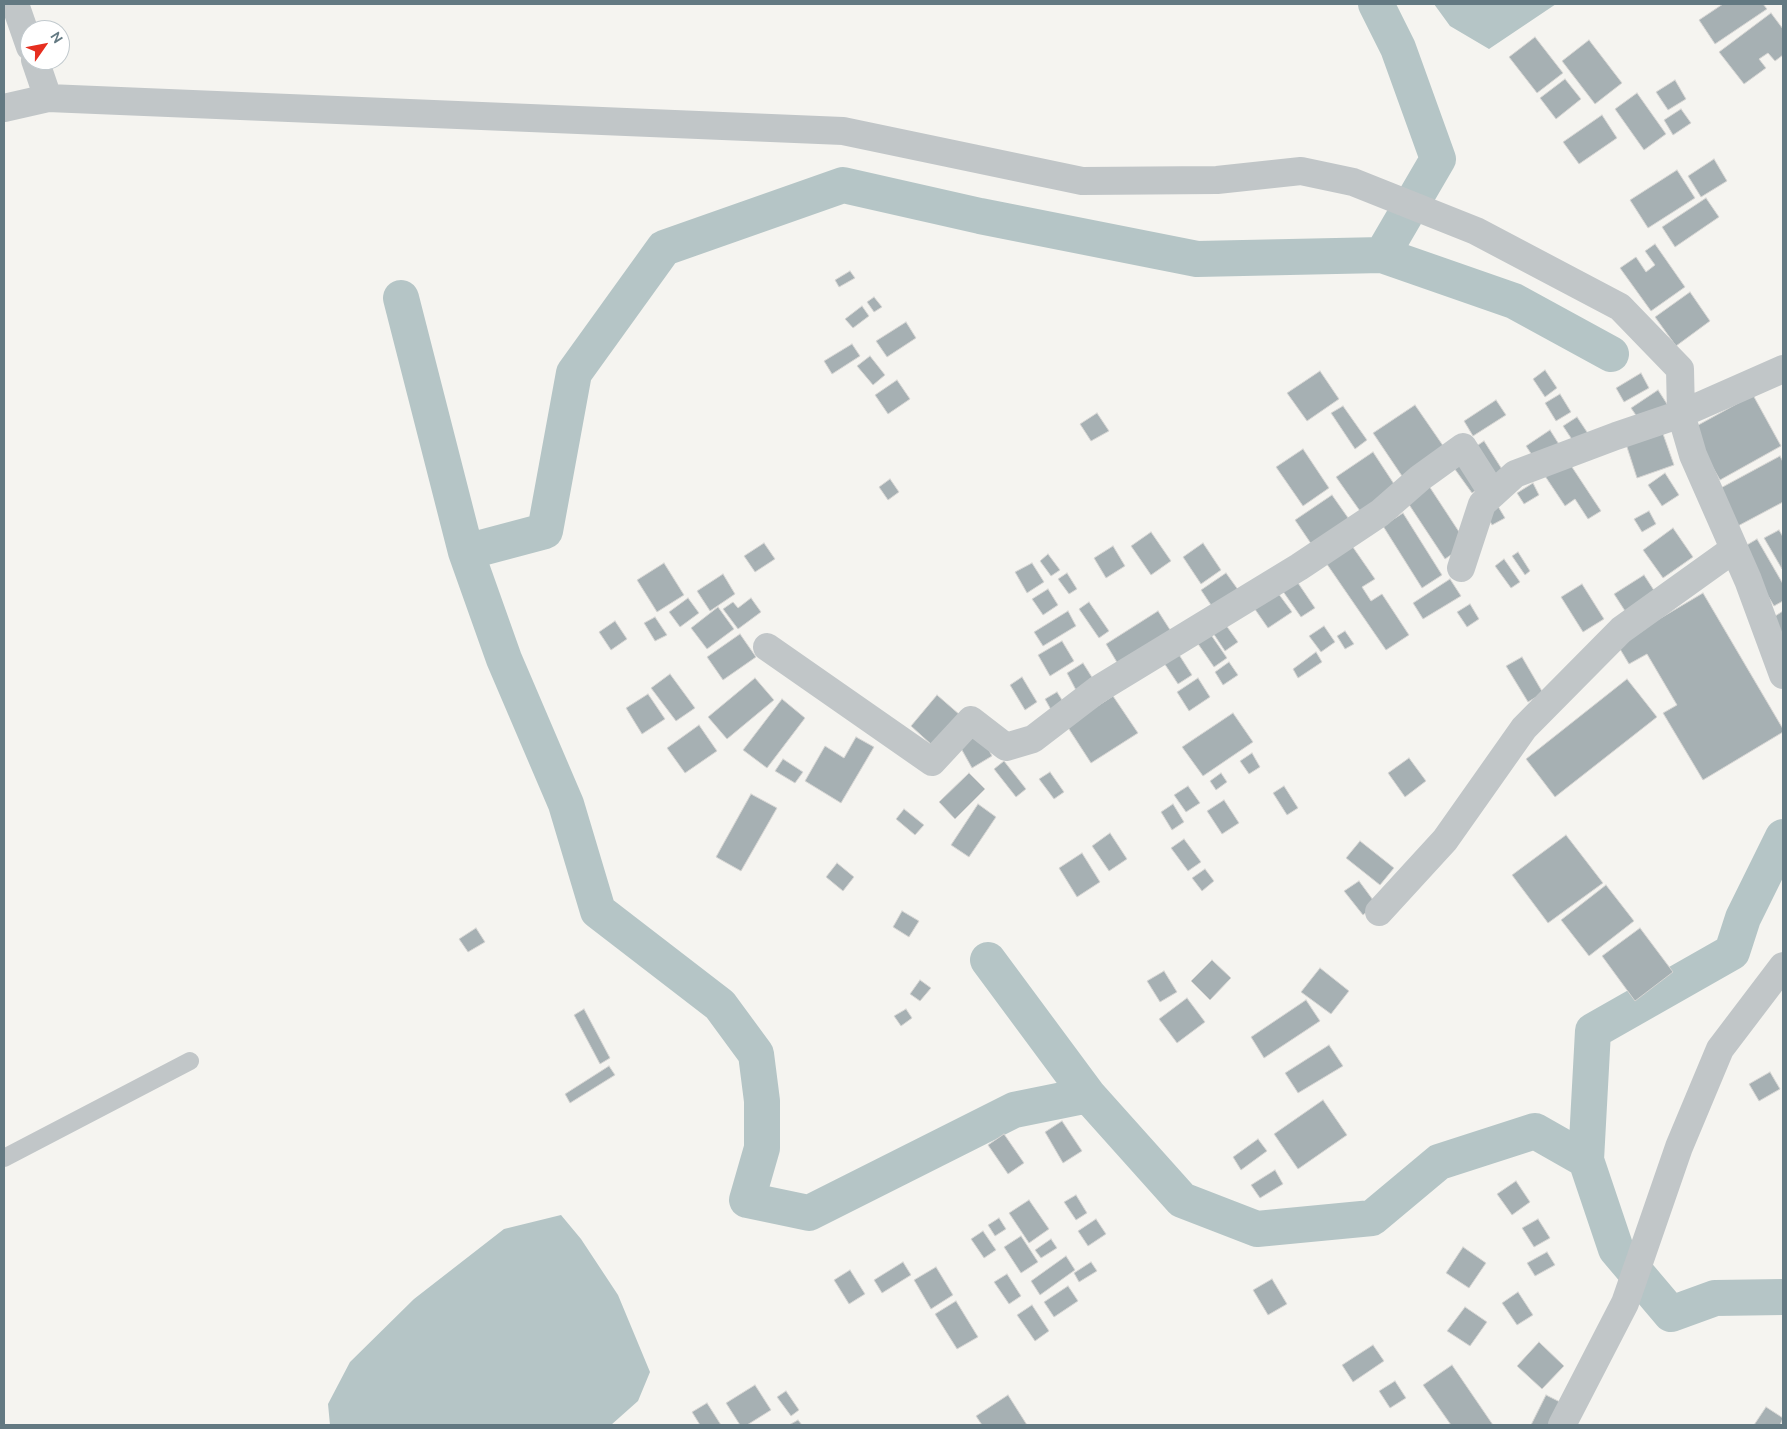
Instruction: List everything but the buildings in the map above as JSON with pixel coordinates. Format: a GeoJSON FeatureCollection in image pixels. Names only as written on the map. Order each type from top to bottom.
{"type":"FeatureCollection","features":[{"type":"Feature","properties":{"kind":"street"},"geometry":{"type":"LineString","coordinates":[[15,4],[21,20]]}},
{"type":"Feature","properties":{"kind":"street"},"geometry":{"type":"LineString","coordinates":[[38,70],[48,98]]}},
{"type":"Feature","properties":{"kind":"street"},"geometry":{"type":"LineString","coordinates":[[4,108],[48,98],[843,131],[1082,181],[1217,180],[1301,171],[1353,182],[1476,231],[1620,307],[1680,369],[1681,414],[1693,455],[1748,580],[1783,675]]}},
{"type":"Feature","properties":{"kind":"street"},"geometry":{"type":"LineString","coordinates":[[1461,568],[1482,504],[1515,474],[1681,414],[1783,369]]}},
{"type":"Feature","properties":{"kind":"street"},"geometry":{"type":"LineString","coordinates":[[767,647],[932,762],[971,720],[1006,747],[1033,739],[1097,690],[1299,567],[1380,513],[1420,478],[1463,446],[1493,494]]}},
{"type":"Feature","properties":{"kind":"street"},"geometry":{"type":"LineString","coordinates":[[1379,912],[1446,840],[1524,728],[1621,630],[1734,549]]}},
{"type":"Feature","properties":{"kind":"street"},"geometry":{"type":"LineString","coordinates":[[1562,1425],[1625,1303],[1679,1146],[1720,1049],[1783,966]]}},
{"type":"Feature","properties":{"kind":"lane"},"geometry":{"type":"LineString","coordinates":[[4,1158],[190,1061]]}},
{"type":"Feature","properties":{"kind":"shaded area"},"geometry":{"type":"Polygon","coordinates":[[[1434,4],[1556,4],[1489,49],[1450,26],[1434,4]]]}},
{"type":"Feature","properties":{"kind":"shaded area"},"geometry":{"type":"Polygon","coordinates":[[[561,1215],[581,1239],[618,1295],[650,1372],[638,1401],[611,1425],[330,1425],[328,1404],[350,1362],[414,1299],[504,1229],[561,1215]]]}},
{"type":"Feature","properties":{"kind":"waterway"},"geometry":{"type":"LineString","coordinates":[[466,552],[545,531],[574,373],[664,248],[843,185],[980,216],[1197,259],[1382,255],[1438,159],[1398,48],[1376,4]]}},
{"type":"Feature","properties":{"kind":"waterway"},"geometry":{"type":"LineString","coordinates":[[1382,255],[1514,301],[1611,354]]}},
{"type":"Feature","properties":{"kind":"waterway"},"geometry":{"type":"LineString","coordinates":[[401,298],[466,552],[504,659],[566,804],[598,911],[720,1005],[756,1054],[762,1101],[762,1148],[747,1200],[809,1213],[1014,1110],[1088,1095]]}},
{"type":"Feature","properties":{"kind":"waterway"},"geometry":{"type":"LineString","coordinates":[[1783,837],[1743,918],[1732,952],[1593,1031],[1586,1160],[1616,1249],[1671,1314],[1715,1298],[1783,1297]]}},
{"type":"Feature","properties":{"kind":"waterway"},"geometry":{"type":"LineString","coordinates":[[988,960],[1088,1095],[1182,1200],[1257,1229],[1372,1218],[1439,1162],[1535,1131],[1586,1160]]}}]}
